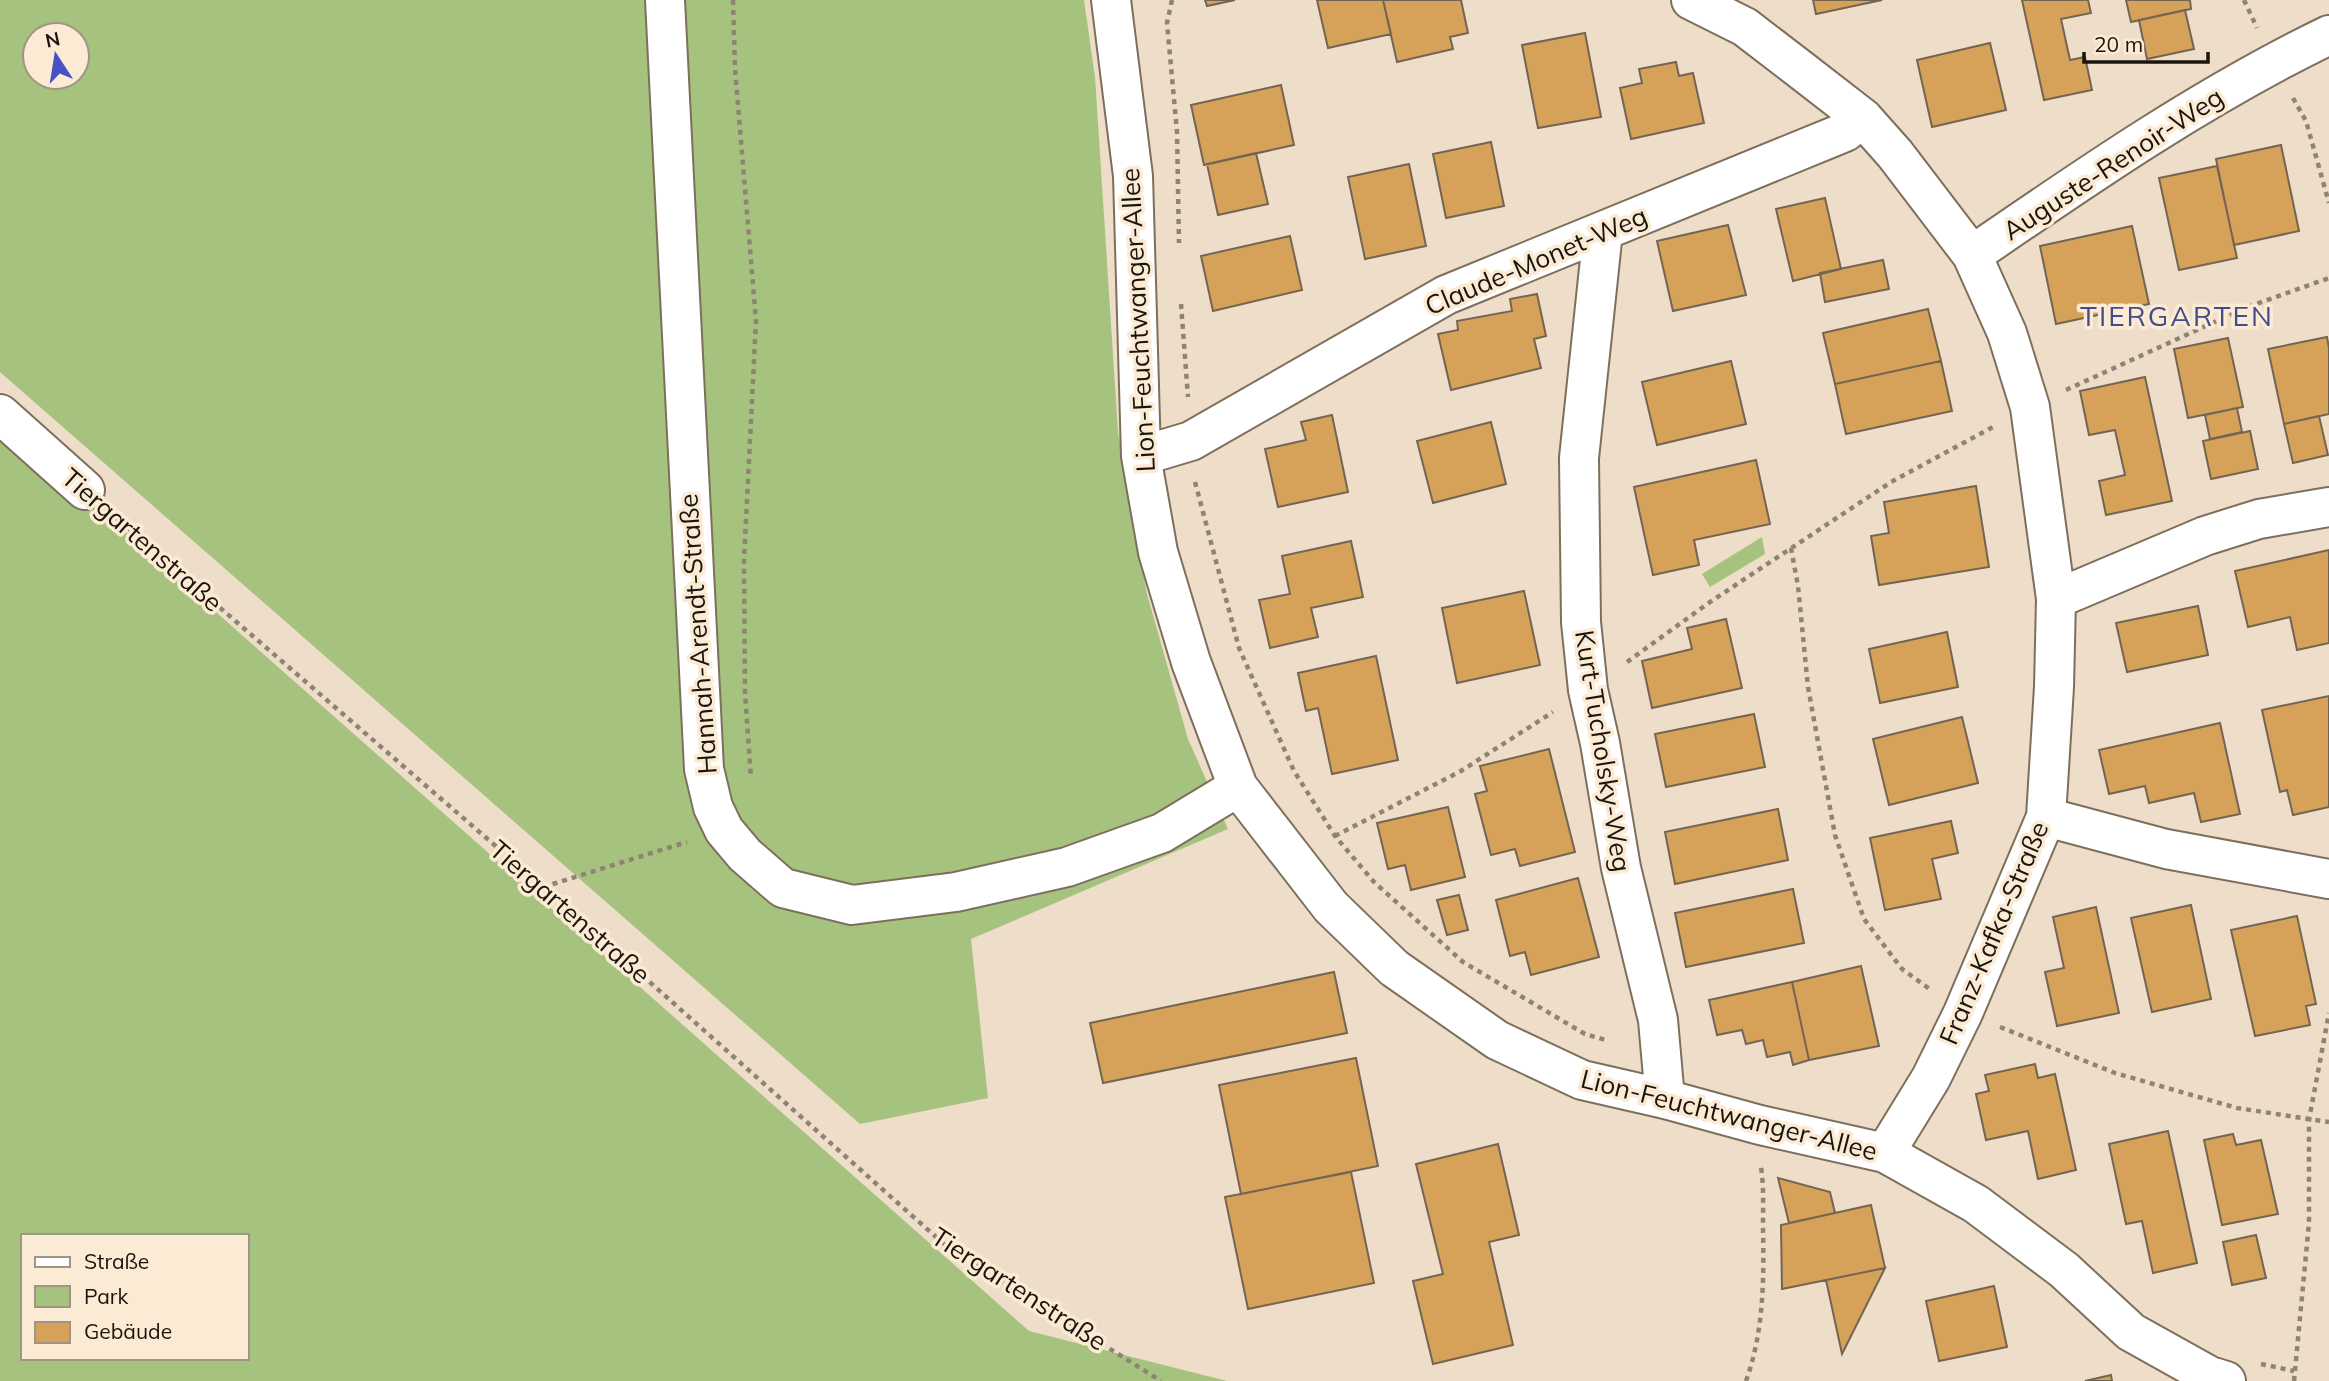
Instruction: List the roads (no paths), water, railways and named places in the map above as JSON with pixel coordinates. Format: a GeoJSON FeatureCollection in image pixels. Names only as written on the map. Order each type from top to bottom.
{"type":"FeatureCollection","features":[{"type":"Feature","properties":{"kind":"street","name":"Hannah-Arendt-Straße"},"geometry":{"type":"LineString","coordinates":[[666,0],[704,769],[713,807],[724,830],[745,855],[783,888],[852,905],[956,892],[1067,867],[1162,833],[1238,787]]}},
{"type":"Feature","properties":{"kind":"street","name":"Lion-Feuchtwanger-Allee"},"geometry":{"type":"LineString","coordinates":[[1111,0],[1133,176],[1141,456],[1158,552],[1191,662],[1238,787],[1331,906],[1394,968],[1497,1040],[1582,1080],[1885,1153],[1976,1204],[2064,1270],[2131,1332],[2210,1376],[2240,1371]]}},
{"type":"Feature","properties":{"kind":"street","name":"Franz-Kafka-Straße"},"geometry":{"type":"LineString","coordinates":[[1691,0],[1745,27],[1863,118],[1895,154],[1972,255],[2007,333],[2030,407],[2056,599],[2046,817],[1963,1013],[1931,1078],[1885,1153]]}},
{"type":"Feature","properties":{"kind":"street","name":"Auguste-Renoir-Weg"},"geometry":{"type":"LineString","coordinates":[[1972,255],[2178,118],[2329,35]]}},
{"type":"Feature","properties":{"kind":"street","name":"Claude-Monet-Weg"},"geometry":{"type":"LineString","coordinates":[[1141,456],[1191,441],[1447,295],[1845,132],[1863,118]]}},
{"type":"Feature","properties":{"kind":"street","name":"Kurt-Tucholsky-Weg"},"geometry":{"type":"LineString","coordinates":[[1603,231],[1579,458],[1581,622],[1588,690],[1621,867],[1658,1020],[1665,1099]]}},
{"type":"Feature","properties":{"kind":"street","name":"Tiergartenstraße"},"geometry":{"type":"LineString","coordinates":[[0,414],[85,490]]}},
{"type":"Feature","properties":{"kind":"street"},"geometry":{"type":"LineString","coordinates":[[2056,599],[2205,536],[2259,519],[2329,507]]}},
{"type":"Feature","properties":{"kind":"street"},"geometry":{"type":"LineString","coordinates":[[2046,817],[2166,849],[2329,879]]}},
{"type":"Feature","properties":{"kind":"district","name":"TIERGARTEN"},"geometry":{"type":"Point","coordinates":[2177,316]}}]}
